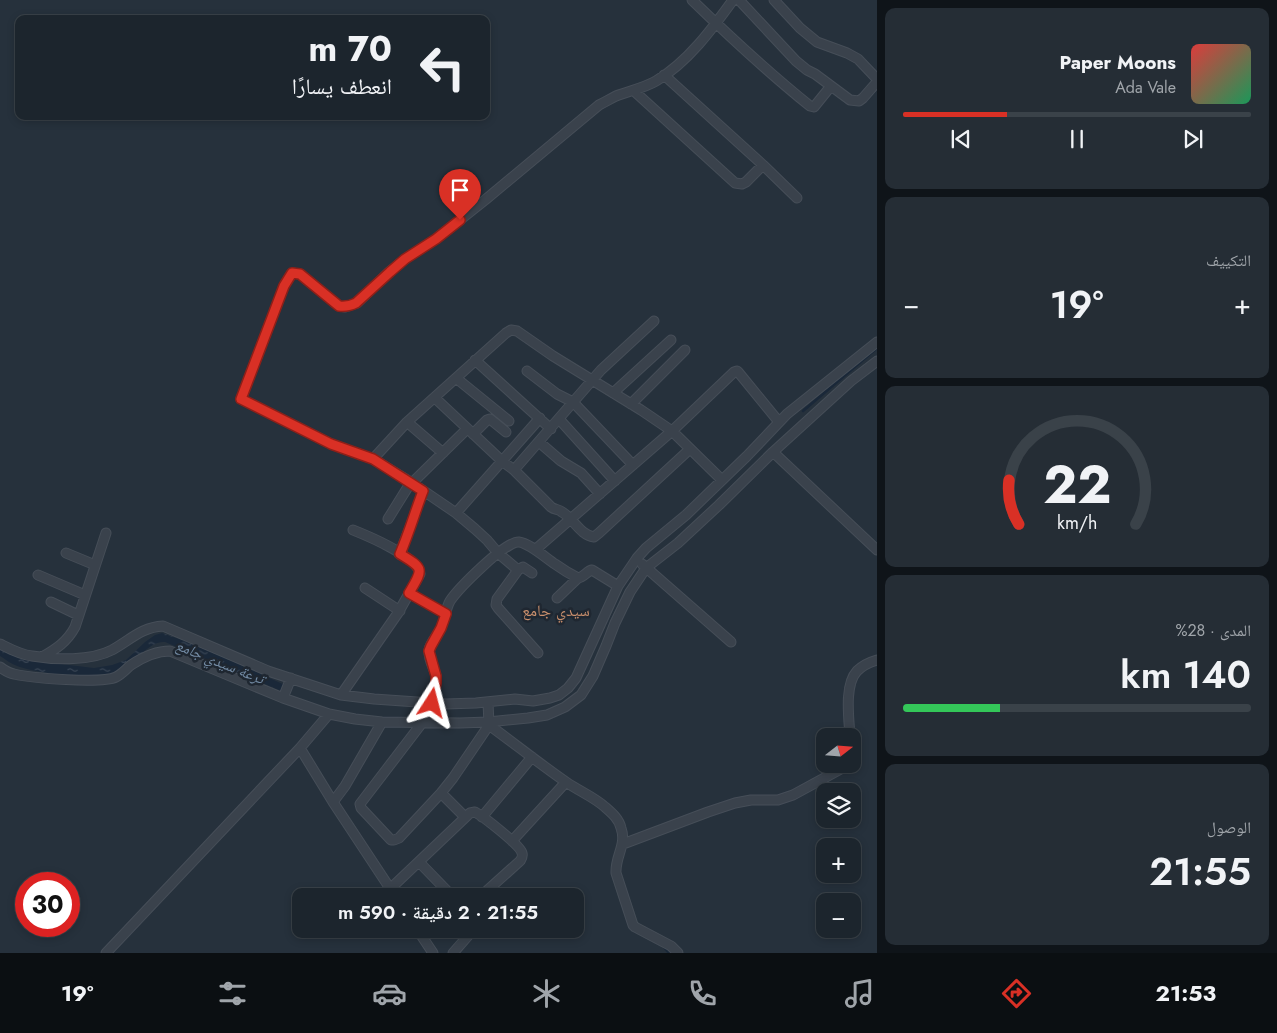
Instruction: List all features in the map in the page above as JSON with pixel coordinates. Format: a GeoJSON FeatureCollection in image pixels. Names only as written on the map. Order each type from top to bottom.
{"type":"FeatureCollection","features":[{"type":"Feature","properties":{"kind":"street"},"geometry":{"type":"LineString","coordinates":[[692,0],[774,77],[810,106],[814,107],[831,86]]}},
{"type":"Feature","properties":{"kind":"street"},"geometry":{"type":"LineString","coordinates":[[518,570],[456,513],[412,483],[373,459],[331,444],[241,399],[284,286],[292,273],[300,274],[339,306],[345,307],[356,303],[405,259],[436,239],[478,206],[599,105],[634,91],[664,75],[695,48],[716,24],[733,0]]}},
{"type":"Feature","properties":{"kind":"street"},"geometry":{"type":"LineString","coordinates":[[739,0],[796,62],[850,100],[855,102],[863,98],[877,79],[858,59],[848,53],[817,42],[800,28],[774,0]]}},
{"type":"Feature","properties":{"kind":"street"},"geometry":{"type":"LineString","coordinates":[[664,75],[797,198]]}},
{"type":"Feature","properties":{"kind":"street"},"geometry":{"type":"LineString","coordinates":[[634,91],[735,183],[742,184],[746,182],[763,165]]}},
{"type":"Feature","properties":{"kind":"street"},"geometry":{"type":"LineString","coordinates":[[514,470],[592,381],[654,321]]}},
{"type":"Feature","properties":{"kind":"street"},"geometry":{"type":"LineString","coordinates":[[373,459],[407,422],[475,360],[512,330],[517,331],[552,356],[672,431],[722,480]]}},
{"type":"Feature","properties":{"kind":"street"},"geometry":{"type":"LineString","coordinates":[[613,394],[671,340]]}},
{"type":"Feature","properties":{"kind":"street"},"geometry":{"type":"LineString","coordinates":[[0,644],[14,651],[32,656],[76,658],[97,656],[110,651],[146,629],[154,626],[164,626],[268,671],[341,695],[374,700],[476,703],[515,699],[533,701],[559,695],[576,678],[618,586],[646,548],[686,515],[787,414],[877,342]]}},
{"type":"Feature","properties":{"kind":"street"},"geometry":{"type":"LineString","coordinates":[[631,404],[685,350]]}},
{"type":"Feature","properties":{"kind":"street"},"geometry":{"type":"LineString","coordinates":[[475,360],[550,428]]}},
{"type":"Feature","properties":{"kind":"street"},"geometry":{"type":"LineString","coordinates":[[0,667],[12,674],[32,677],[101,680],[117,676],[132,664],[149,655],[170,651],[283,698],[330,714],[382,722],[488,724],[547,715],[565,707],[581,694],[592,676],[630,592],[646,568],[678,543],[773,452],[851,381],[877,361]]}},
{"type":"Feature","properties":{"kind":"street"},"geometry":{"type":"LineString","coordinates":[[527,371],[557,394],[574,402],[633,465]]}},
{"type":"Feature","properties":{"kind":"street"},"geometry":{"type":"LineString","coordinates":[[536,550],[672,431],[737,371],[779,422]]}},
{"type":"Feature","properties":{"kind":"street"},"geometry":{"type":"LineString","coordinates":[[456,378],[509,421]]}},
{"type":"Feature","properties":{"kind":"street"},"geometry":{"type":"LineString","coordinates":[[435,398],[514,470],[551,507],[562,511],[582,532],[594,537],[690,449]]}},
{"type":"Feature","properties":{"kind":"street"},"geometry":{"type":"LineString","coordinates":[[456,513],[540,418]]}},
{"type":"Feature","properties":{"kind":"street"},"geometry":{"type":"LineString","coordinates":[[388,519],[412,483],[443,453],[470,431],[490,419],[506,432]]}},
{"type":"Feature","properties":{"kind":"street"},"geometry":{"type":"LineString","coordinates":[[559,419],[615,481]]}},
{"type":"Feature","properties":{"kind":"street"},"geometry":{"type":"LineString","coordinates":[[407,422],[443,453]]}},
{"type":"Feature","properties":{"kind":"street"},"geometry":{"type":"LineString","coordinates":[[539,442],[561,461],[580,473],[600,494]]}},
{"type":"Feature","properties":{"kind":"street"},"geometry":{"type":"LineString","coordinates":[[773,452],[877,550]]}},
{"type":"Feature","properties":{"kind":"street"},"geometry":{"type":"LineString","coordinates":[[400,554],[423,491]]}},
{"type":"Feature","properties":{"kind":"street"},"geometry":{"type":"LineString","coordinates":[[341,695],[400,611],[420,574],[416,565],[400,554],[374,539],[353,530]]}},
{"type":"Feature","properties":{"kind":"street"},"geometry":{"type":"LineString","coordinates":[[42,657],[70,637],[106,533]]}},
{"type":"Feature","properties":{"kind":"street"},"geometry":{"type":"LineString","coordinates":[[432,703],[436,676],[429,651],[441,628],[450,602],[463,585],[498,553],[513,543],[519,542],[536,550],[578,578]]}},
{"type":"Feature","properties":{"kind":"street"},"geometry":{"type":"LineString","coordinates":[[66,553],[95,566]]}},
{"type":"Feature","properties":{"kind":"street"},"geometry":{"type":"LineString","coordinates":[[637,558],[731,642]]}},
{"type":"Feature","properties":{"kind":"street"},"geometry":{"type":"LineString","coordinates":[[532,572],[523,568],[518,570],[497,598],[496,604],[538,653]]}},
{"type":"Feature","properties":{"kind":"street"},"geometry":{"type":"LineString","coordinates":[[557,598],[578,578],[590,570],[618,586]]}},
{"type":"Feature","properties":{"kind":"street"},"geometry":{"type":"LineString","coordinates":[[38,575],[85,595]]}},
{"type":"Feature","properties":{"kind":"street"},"geometry":{"type":"LineString","coordinates":[[365,588],[400,611]]}},
{"type":"Feature","properties":{"kind":"street"},"geometry":{"type":"LineString","coordinates":[[409,593],[446,614]]}},
{"type":"Feature","properties":{"kind":"street"},"geometry":{"type":"LineString","coordinates":[[50,602],[78,615]]}},
{"type":"Feature","properties":{"kind":"street"},"geometry":{"type":"LineString","coordinates":[[850,728],[850,684],[858,670],[877,660]]}},
{"type":"Feature","properties":{"kind":"street"},"geometry":{"type":"LineString","coordinates":[[283,698],[291,678]]}},
{"type":"Feature","properties":{"kind":"street"},"geometry":{"type":"LineString","coordinates":[[422,723],[361,802],[360,806],[391,840],[396,840],[453,778],[488,724],[488,702]]}},
{"type":"Feature","properties":{"kind":"street"},"geometry":{"type":"LineString","coordinates":[[106,953],[330,714]]}},
{"type":"Feature","properties":{"kind":"street"},"geometry":{"type":"LineString","coordinates":[[333,802],[345,786],[382,722]]}},
{"type":"Feature","properties":{"kind":"street"},"geometry":{"type":"LineString","coordinates":[[488,724],[566,782],[603,805],[612,813],[621,826],[623,844],[618,858],[616,873],[633,925],[671,946],[678,953]]}},
{"type":"Feature","properties":{"kind":"street"},"geometry":{"type":"LineString","coordinates":[[300,748],[390,888]]}},
{"type":"Feature","properties":{"kind":"street"},"geometry":{"type":"LineString","coordinates":[[482,817],[532,757]]}},
{"type":"Feature","properties":{"kind":"street"},"geometry":{"type":"LineString","coordinates":[[623,844],[734,803],[751,800],[778,800],[792,795],[833,773]]}},
{"type":"Feature","properties":{"kind":"street"},"geometry":{"type":"LineString","coordinates":[[512,841],[566,782]]}},
{"type":"Feature","properties":{"kind":"street"},"geometry":{"type":"LineString","coordinates":[[441,792],[465,817]]}},
{"type":"Feature","properties":{"kind":"street"},"geometry":{"type":"LineString","coordinates":[[397,888],[419,862],[465,817],[475,812],[512,841],[522,853],[522,858],[490,888]]}},
{"type":"Feature","properties":{"kind":"street"},"geometry":{"type":"LineString","coordinates":[[419,862],[444,888]]}},
{"type":"Feature","properties":{"kind":"street"},"geometry":{"type":"LineString","coordinates":[[423,938],[433,953]]}},
{"type":"Feature","properties":{"kind":"street"},"geometry":{"type":"LineString","coordinates":[[453,953],[466,938]]}},
{"type":"Feature","properties":{"kind":"water","name":"ترعة سيدي جامع"},"geometry":{"type":"Polygon","coordinates":[[[162,633],[196,645],[285,685],[286,693],[165,642],[148,648],[129,666],[111,675],[89,677],[25,669],[0,656],[0,647],[21,657],[94,668],[126,660],[145,642],[155,635],[162,633]]]}},
{"type":"Feature","properties":{"kind":"waterway"},"geometry":{"type":"LineString","coordinates":[[803,411],[877,348]]}},
{"type":"Feature","properties":{"kind":"waterway"},"geometry":{"type":"LineString","coordinates":[[663,946],[669,953]]}},
{"type":"Feature","properties":{"kind":"district","name":"سيدي جامع"},"geometry":{"type":"Point","coordinates":[556,610]}},
{"type":"Feature","properties":{"kind":"route"},"geometry":{"type":"LineString","coordinates":[[432,703],[436,676],[429,651],[446,614],[409,593],[420,574],[416,565],[400,554],[423,491],[373,459],[331,444],[241,399],[284,286],[292,273],[300,274],[339,306],[350,306],[356,303],[405,259],[436,239],[460,220]]}}]}
